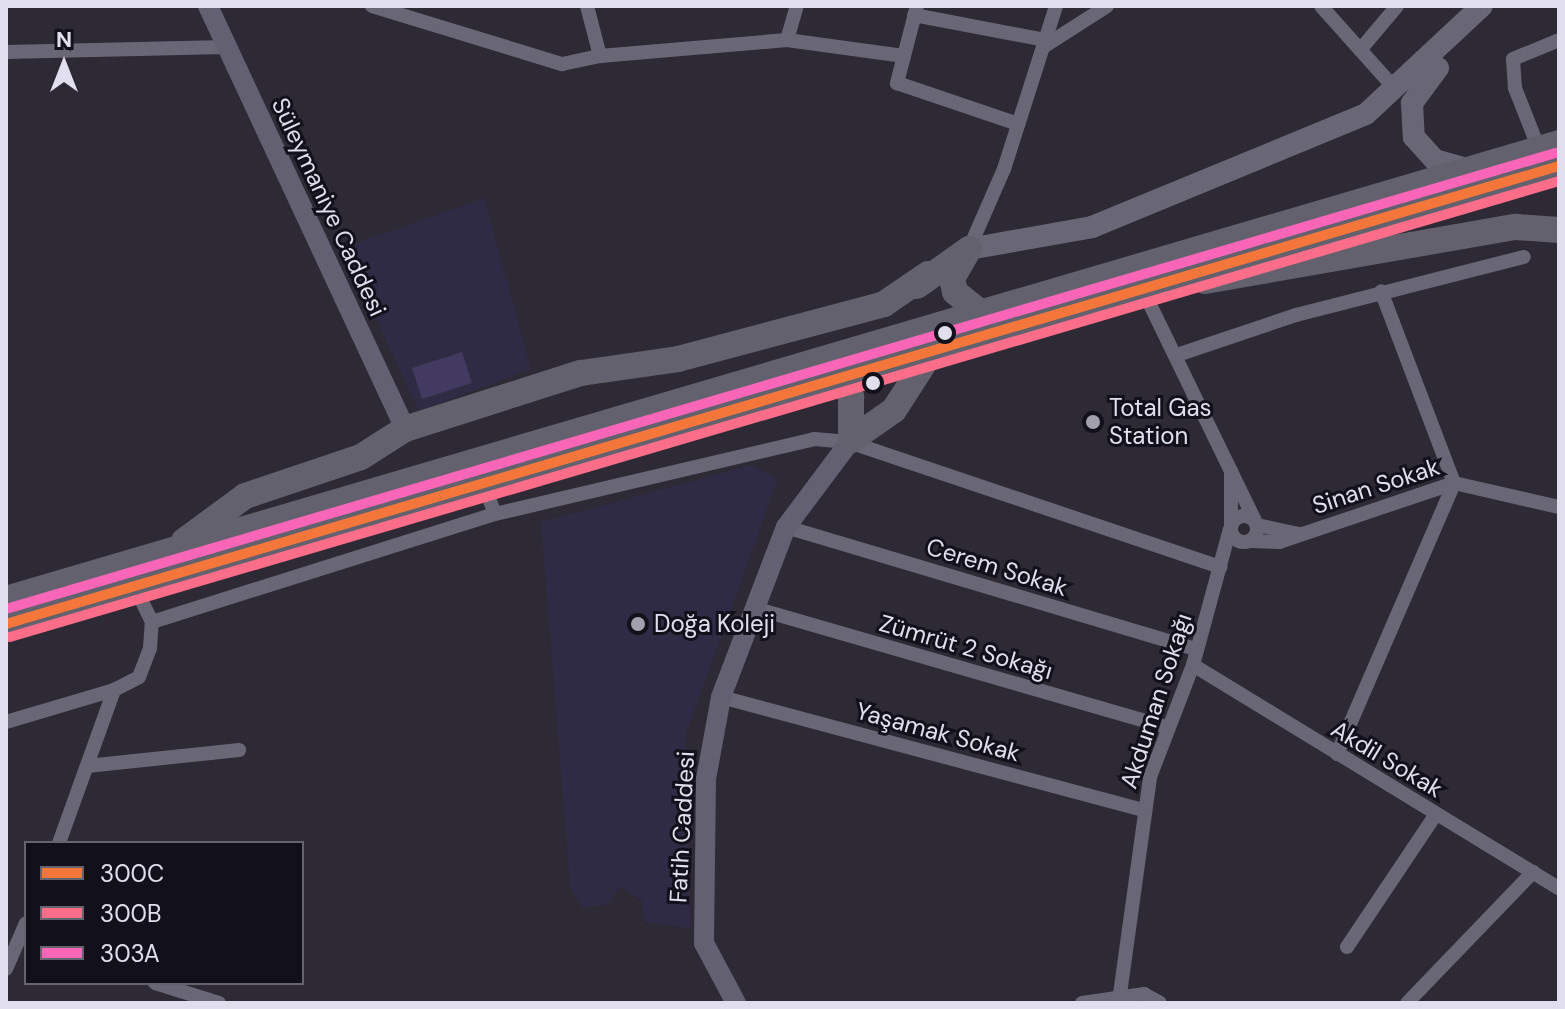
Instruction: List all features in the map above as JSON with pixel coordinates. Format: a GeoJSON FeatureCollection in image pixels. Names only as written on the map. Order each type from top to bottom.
{"type":"FeatureCollection","features":[{"type":"Feature","properties":{"kind":"highway"},"geometry":{"type":"LineString","coordinates":[[6,599],[977,310],[1549,146]]}},
{"type":"Feature","properties":{"kind":"highway"},"geometry":{"type":"LineString","coordinates":[[6,624],[482,480],[1559,166]]}},
{"type":"Feature","properties":{"kind":"highway"},"geometry":{"type":"LineString","coordinates":[[1142,288],[1279,274],[1516,227],[1559,230]]}},
{"type":"Feature","properties":{"kind":"highway"},"geometry":{"type":"LineString","coordinates":[[969,249],[952,279],[955,292],[977,310]]}},
{"type":"Feature","properties":{"kind":"highway"},"geometry":{"type":"LineString","coordinates":[[167,552],[245,496],[361,457],[405,429],[581,373],[678,359],[884,304],[969,249]]}},
{"type":"Feature","properties":{"kind":"highway"},"geometry":{"type":"LineString","coordinates":[[882,339],[928,274]]}},
{"type":"Feature","properties":{"kind":"highway"},"geometry":{"type":"LineString","coordinates":[[850,441],[894,410],[934,348]]}},
{"type":"Feature","properties":{"kind":"highway"},"geometry":{"type":"LineString","coordinates":[[840,376],[851,397],[850,441]]}},
{"type":"Feature","properties":{"kind":"main road","name":"Süleymaniye Caddesi"},"geometry":{"type":"LineString","coordinates":[[208,6],[405,429]]}},
{"type":"Feature","properties":{"kind":"main road"},"geometry":{"type":"LineString","coordinates":[[969,249],[1137,211],[1345,124],[1396,90],[1482,6]]}},
{"type":"Feature","properties":{"kind":"main road"},"geometry":{"type":"LineString","coordinates":[[1469,170],[1424,153],[1414,137],[1412,103],[1423,82],[1502,6]]}},
{"type":"Feature","properties":{"kind":"main road","name":"Fatih Caddesi"},"geometry":{"type":"LineString","coordinates":[[736,1003],[704,943],[706,779],[721,697],[786,527],[850,441]]}},
{"type":"Feature","properties":{"kind":"street"},"geometry":{"type":"LineString","coordinates":[[372,6],[562,64],[600,56],[787,40],[904,56]]}},
{"type":"Feature","properties":{"kind":"street"},"geometry":{"type":"LineString","coordinates":[[587,6],[600,56]]}},
{"type":"Feature","properties":{"kind":"street"},"geometry":{"type":"LineString","coordinates":[[787,40],[797,6]]}},
{"type":"Feature","properties":{"kind":"street"},"geometry":{"type":"LineString","coordinates":[[969,249],[1018,124],[1056,6]]}},
{"type":"Feature","properties":{"kind":"street"},"geometry":{"type":"LineString","coordinates":[[1018,124],[897,83],[916,10],[1044,44],[1107,6]]}},
{"type":"Feature","properties":{"kind":"street"},"geometry":{"type":"LineString","coordinates":[[1321,6],[1396,90]]}},
{"type":"Feature","properties":{"kind":"street"},"geometry":{"type":"LineString","coordinates":[[1360,50],[1397,6]]}},
{"type":"Feature","properties":{"kind":"street"},"geometry":{"type":"LineString","coordinates":[[1549,146],[1515,88],[1513,59],[1559,40]]}},
{"type":"Feature","properties":{"kind":"street"},"geometry":{"type":"LineString","coordinates":[[6,52],[226,47]]}},
{"type":"Feature","properties":{"kind":"street"},"geometry":{"type":"LineString","coordinates":[[1177,355],[1381,291],[1524,257]]}},
{"type":"Feature","properties":{"kind":"street"},"geometry":{"type":"LineString","coordinates":[[1142,288],[1256,523],[1248,542],[1231,526]]}},
{"type":"Feature","properties":{"kind":"street"},"geometry":{"type":"LineString","coordinates":[[1337,754],[1454,483],[1381,291]]}},
{"type":"Feature","properties":{"kind":"street"},"geometry":{"type":"LineString","coordinates":[[152,622],[495,514],[785,441],[850,441],[1222,566]]}},
{"type":"Feature","properties":{"kind":"street","name":"Akduman Sokağı"},"geometry":{"type":"LineString","coordinates":[[1120,994],[1144,810],[1166,727],[1193,665],[1222,566],[1231,526],[1231,470]]}},
{"type":"Feature","properties":{"kind":"street"},"geometry":{"type":"LineString","coordinates":[[482,480],[495,514]]}},
{"type":"Feature","properties":{"kind":"street","name":"Sinan Sokak"},"geometry":{"type":"LineString","coordinates":[[1248,542],[1299,534],[1454,483],[1559,507]]}},
{"type":"Feature","properties":{"kind":"street","name":"Sinan Sokak"},"geometry":{"type":"LineString","coordinates":[[1231,526],[1242,516],[1256,523],[1299,534]]}},
{"type":"Feature","properties":{"kind":"street","name":"Cerem Sokak"},"geometry":{"type":"LineString","coordinates":[[786,527],[1196,649]]}},
{"type":"Feature","properties":{"kind":"street","name":"Akduman Sokağı"},"geometry":{"type":"LineString","coordinates":[[1222,566],[1248,542]]}},
{"type":"Feature","properties":{"kind":"street"},"geometry":{"type":"LineString","coordinates":[[6,722],[114,690],[139,677],[152,622],[135,587]]}},
{"type":"Feature","properties":{"kind":"street","name":"Zümrüt 2 Sokağı"},"geometry":{"type":"LineString","coordinates":[[754,608],[1166,727]]}},
{"type":"Feature","properties":{"kind":"street","name":"Akdil Sokak"},"geometry":{"type":"LineString","coordinates":[[1193,665],[1559,888]]}},
{"type":"Feature","properties":{"kind":"street"},"geometry":{"type":"LineString","coordinates":[[62,841],[114,690]]}},
{"type":"Feature","properties":{"kind":"street","name":"Yaşamak Sokak"},"geometry":{"type":"LineString","coordinates":[[721,697],[1144,810]]}},
{"type":"Feature","properties":{"kind":"street"},"geometry":{"type":"LineString","coordinates":[[87,766],[239,750]]}},
{"type":"Feature","properties":{"kind":"street"},"geometry":{"type":"LineString","coordinates":[[1347,947],[1436,814]]}},
{"type":"Feature","properties":{"kind":"street"},"geometry":{"type":"LineString","coordinates":[[1407,1003],[1533,872]]}},
{"type":"Feature","properties":{"kind":"street"},"geometry":{"type":"LineString","coordinates":[[6,969],[22,941]]}},
{"type":"Feature","properties":{"kind":"street"},"geometry":{"type":"LineString","coordinates":[[161,985],[219,1003]]}},
{"type":"Feature","properties":{"kind":"street"},"geometry":{"type":"LineString","coordinates":[[1082,1003],[1120,994],[1160,1003]]}},
{"type":"Feature","properties":{"kind":"shaded area"},"geometry":{"type":"Polygon","coordinates":[[[484,198],[531,369],[419,411],[343,248],[484,198]]]}},
{"type":"Feature","properties":{"kind":"shaded area"},"geometry":{"type":"Polygon","coordinates":[[[462,352],[472,383],[422,399],[412,368],[462,352]]]}},
{"type":"Feature","properties":{"kind":"shaded area","name":"Doğa Koleji"},"geometry":{"type":"Polygon","coordinates":[[[752,465],[778,478],[686,734],[690,928],[645,922],[641,900],[621,886],[606,905],[582,907],[570,886],[541,522],[752,465]]]}},
{"type":"Feature","properties":{"kind":"transit line","name":"303A"},"geometry":{"type":"LineString","coordinates":[[6,609],[1555,153]]}},
{"type":"Feature","properties":{"kind":"transit line","name":"300C"},"geometry":{"type":"LineString","coordinates":[[6,624],[1559,166]]}},
{"type":"Feature","properties":{"kind":"transit line","name":"300B"},"geometry":{"type":"LineString","coordinates":[[10,637],[1559,181]]}},
{"type":"Feature","properties":{"kind":"place","name":"Total Gas Station"},"geometry":{"type":"Point","coordinates":[1093,422]}},
{"type":"Feature","properties":{"kind":"place","name":"Doğa Koleji"},"geometry":{"type":"Point","coordinates":[638,624]}}]}
